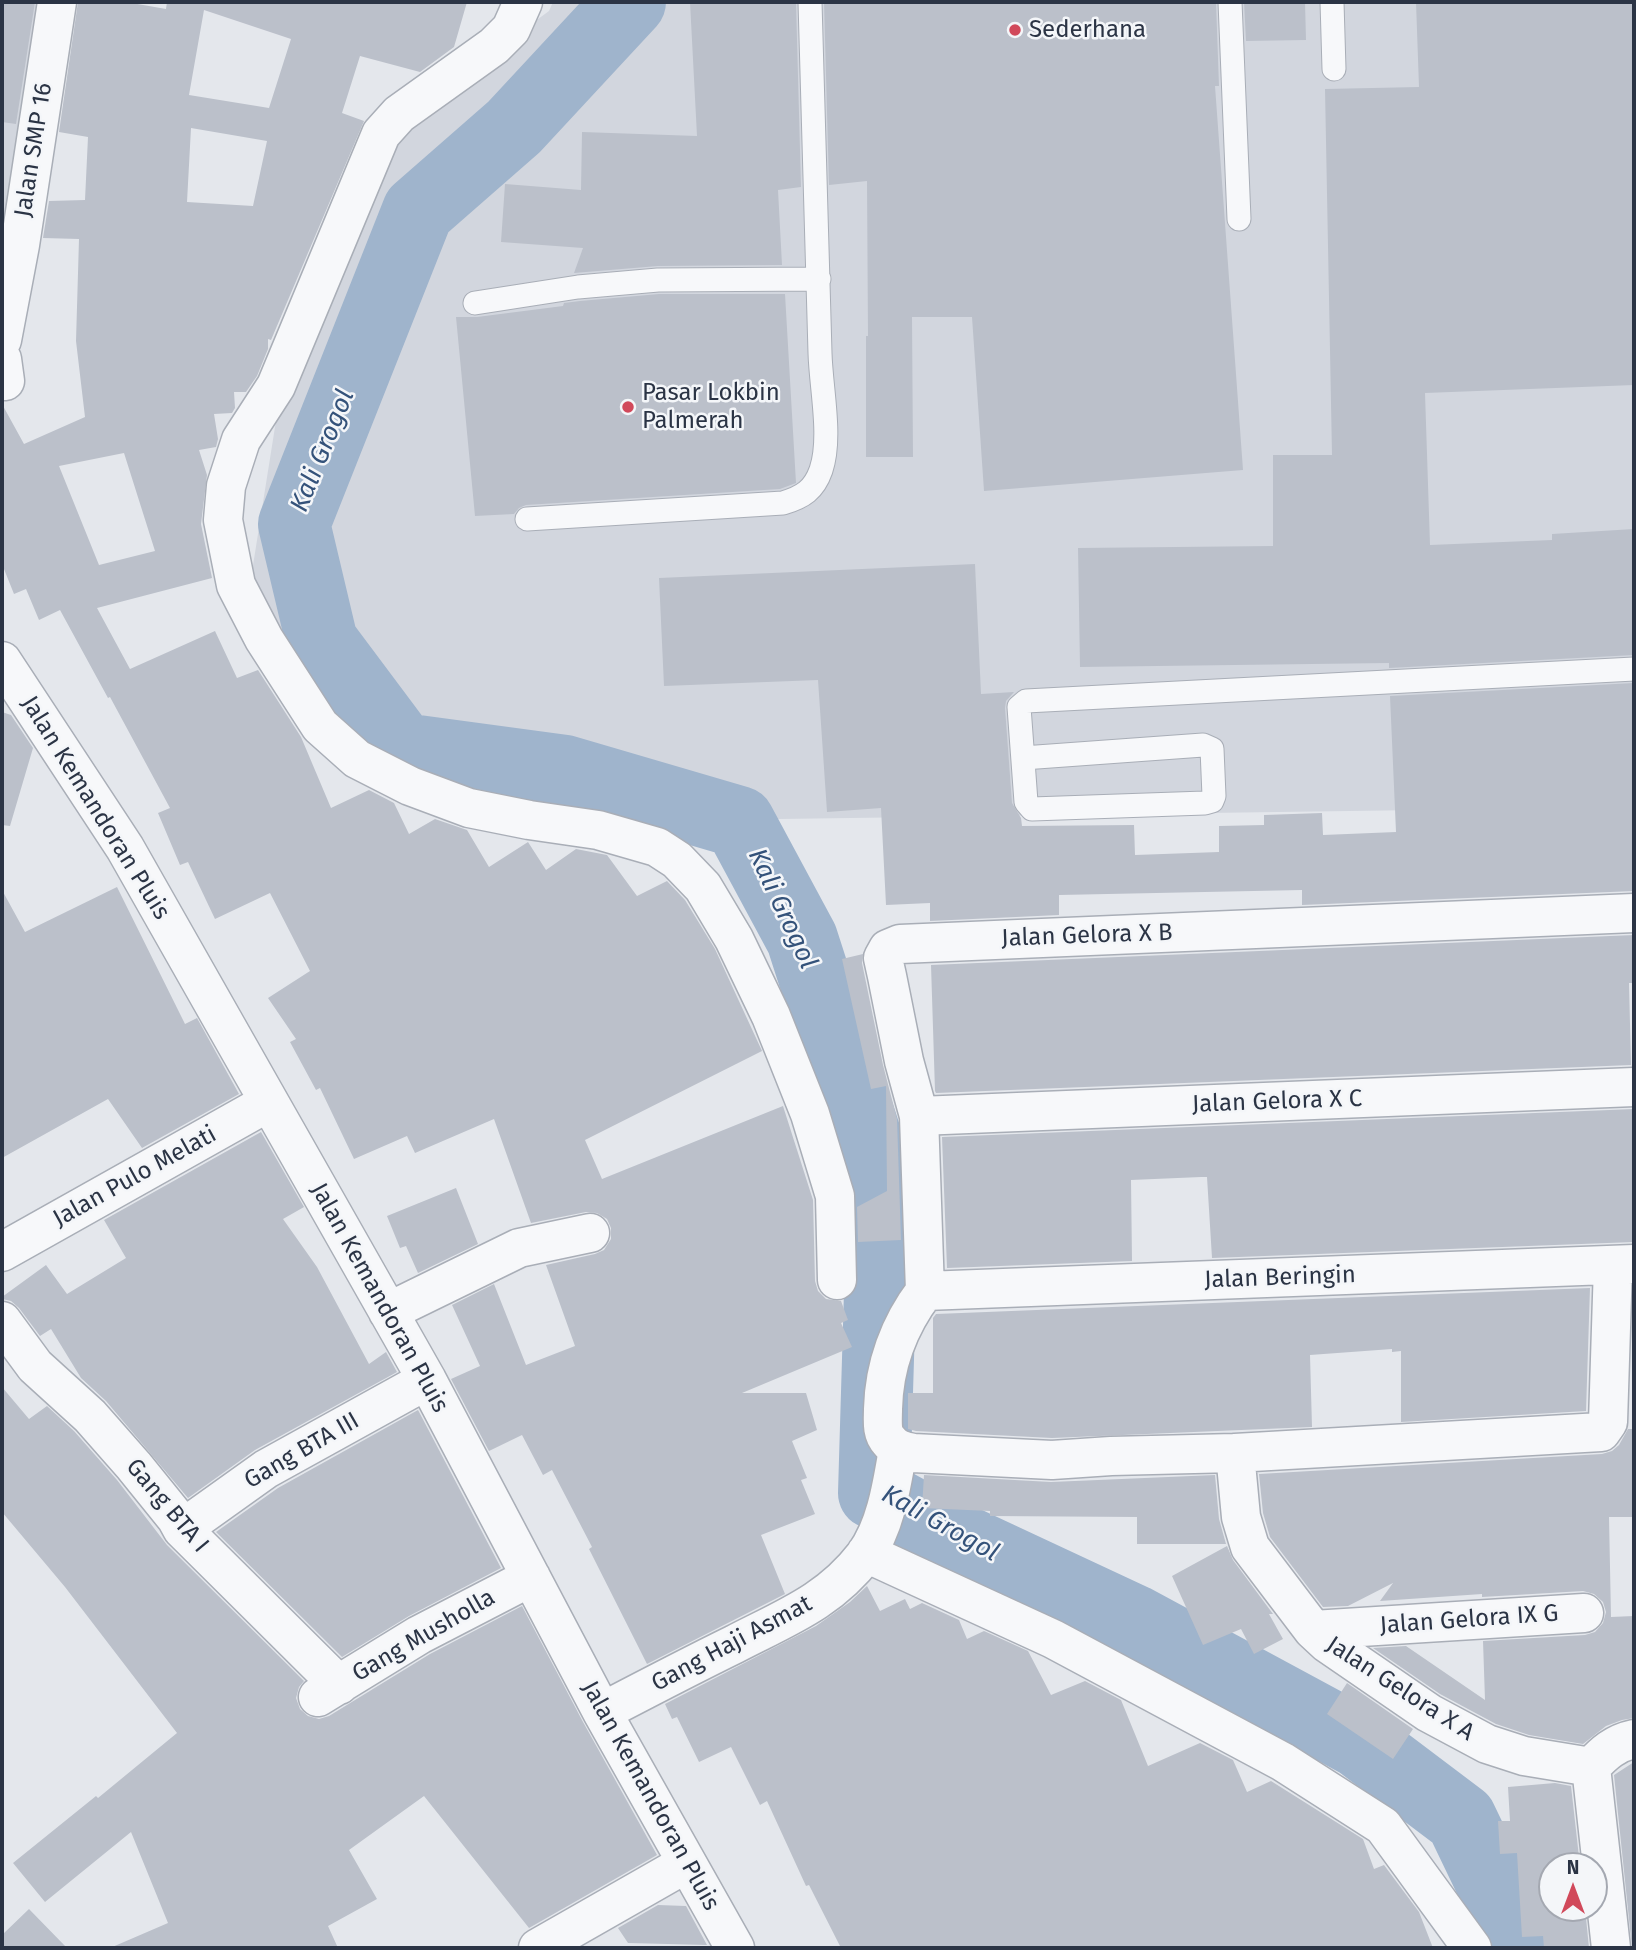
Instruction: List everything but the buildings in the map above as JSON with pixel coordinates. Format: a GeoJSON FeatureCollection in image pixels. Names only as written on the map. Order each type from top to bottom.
{"type":"FeatureCollection","features":[{"type":"Feature","properties":{"kind":"street","name":"Jalan SMP 16"},"geometry":{"type":"LineString","coordinates":[[2,340],[20,245],[57,2]]}},
{"type":"Feature","properties":{"kind":"street"},"geometry":{"type":"LineString","coordinates":[[523,2],[512,29],[494,46],[398,114],[381,134],[276,387],[241,440],[226,486],[223,520],[236,585],[264,639],[320,726],[357,759],[410,786],[469,808],[597,830],[657,847],[677,860],[703,887],[734,939],[771,1016],[810,1114],[835,1196],[837,1280]]}},
{"type":"Feature","properties":{"kind":"street","name":"Jalan Kemandoran Pluis"},"geometry":{"type":"LineString","coordinates":[[2,661],[125,848],[427,1380],[602,1712],[735,1948]]}},
{"type":"Feature","properties":{"kind":"street","name":"Jalan Gelora X B"},"geometry":{"type":"LineString","coordinates":[[925,1291],[919,1116],[904,1061],[883,957],[888,949],[900,944],[1634,913]]}},
{"type":"Feature","properties":{"kind":"street","name":"Jalan Gelora X C"},"geometry":{"type":"LineString","coordinates":[[919,1116],[1634,1087]]}},
{"type":"Feature","properties":{"kind":"street","name":"Jalan Pulo Melati"},"geometry":{"type":"LineString","coordinates":[[2,1252],[269,1102]]}},
{"type":"Feature","properties":{"kind":"street"},"geometry":{"type":"LineString","coordinates":[[388,1312],[519,1248],[590,1233]]}},
{"type":"Feature","properties":{"kind":"street"},"geometry":{"type":"LineString","coordinates":[[925,1291],[898,1336],[887,1370],[883,1426],[887,1439],[898,1449],[913,1453],[1052,1460],[1235,1453],[1601,1432],[1608,1422],[1624,1265]]}},
{"type":"Feature","properties":{"kind":"street","name":"Jalan Beringin"},"geometry":{"type":"LineString","coordinates":[[925,1291],[1624,1265]]}},
{"type":"Feature","properties":{"kind":"street","name":"Gang BTA I"},"geometry":{"type":"LineString","coordinates":[[2,1321],[35,1366],[90,1416],[134,1465],[182,1529],[309,1652],[329,1691]]}},
{"type":"Feature","properties":{"kind":"street","name":"Gang BTA III"},"geometry":{"type":"LineString","coordinates":[[182,1529],[266,1469],[427,1380]]}},
{"type":"Feature","properties":{"kind":"street","name":"Gang Haji Asmat"},"geometry":{"type":"LineString","coordinates":[[602,1712],[813,1605],[844,1578],[866,1553],[887,1503],[898,1449]]}},
{"type":"Feature","properties":{"kind":"street","name":"Jalan Gelora X A"},"geometry":{"type":"LineString","coordinates":[[1235,1453],[1241,1517],[1250,1547],[1313,1630],[1377,1679],[1429,1713],[1487,1744],[1524,1756],[1591,1768]]}},
{"type":"Feature","properties":{"kind":"street"},"geometry":{"type":"LineString","coordinates":[[866,1553],[1053,1639],[1283,1762],[1383,1826],[1472,1948]]}},
{"type":"Feature","properties":{"kind":"street","name":"Gang Musholla"},"geometry":{"type":"LineString","coordinates":[[329,1691],[419,1635],[531,1577]]}},
{"type":"Feature","properties":{"kind":"street","name":"Jalan Gelora IX G"},"geometry":{"type":"LineString","coordinates":[[1313,1630],[1584,1612]]}},
{"type":"Feature","properties":{"kind":"street"},"geometry":{"type":"LineString","coordinates":[[1618,1927],[1591,1768],[1604,1752],[1623,1741],[1634,1739]]}},
{"type":"Feature","properties":{"kind":"street"},"geometry":{"type":"LineString","coordinates":[[538,1948],[687,1863]]}},
{"type":"Feature","properties":{"kind":"lane"},"geometry":{"type":"LineString","coordinates":[[527,519],[783,503],[800,498],[812,489],[821,470],[825,450],[810,2]]}},
{"type":"Feature","properties":{"kind":"lane"},"geometry":{"type":"LineString","coordinates":[[1230,2],[1239,219]]}},
{"type":"Feature","properties":{"kind":"lane"},"geometry":{"type":"LineString","coordinates":[[1332,2],[1334,69]]}},
{"type":"Feature","properties":{"kind":"lane"},"geometry":{"type":"LineString","coordinates":[[475,303],[579,287],[658,280],[819,279]]}},
{"type":"Feature","properties":{"kind":"lane"},"geometry":{"type":"LineString","coordinates":[[1023,758],[1203,745],[1212,750],[1214,796],[1212,801],[1205,803],[1032,809],[1026,802],[1019,707],[1026,701],[1634,669]]}},
{"type":"Feature","properties":{"kind":"shaded area"},"geometry":{"type":"Polygon","coordinates":[[[2,2],[52,2],[2,313],[2,2]]]}},
{"type":"Feature","properties":{"kind":"shaded area"},"geometry":{"type":"Polygon","coordinates":[[[553,2],[1634,2],[1634,807],[708,820],[405,757],[247,603],[282,383],[391,127],[549,11],[553,2]]]}},
{"type":"Feature","properties":{"kind":"waterway","name":"Kali Grogol"},"geometry":{"type":"LineString","coordinates":[[630,2],[514,127],[418,211],[294,524],[322,642],[402,749],[565,771],[739,822],[802,939],[869,1147],[881,1258],[874,1493],[953,1536],[1133,1620],[1359,1742],[1461,1819],[1523,1948]]}},
{"type":"Feature","properties":{"kind":"place","name":"Sederhana"},"geometry":{"type":"Point","coordinates":[1015,30]}},
{"type":"Feature","properties":{"kind":"place","name":"Pasar Lokbin Palmerah"},"geometry":{"type":"Point","coordinates":[628,407]}}]}
